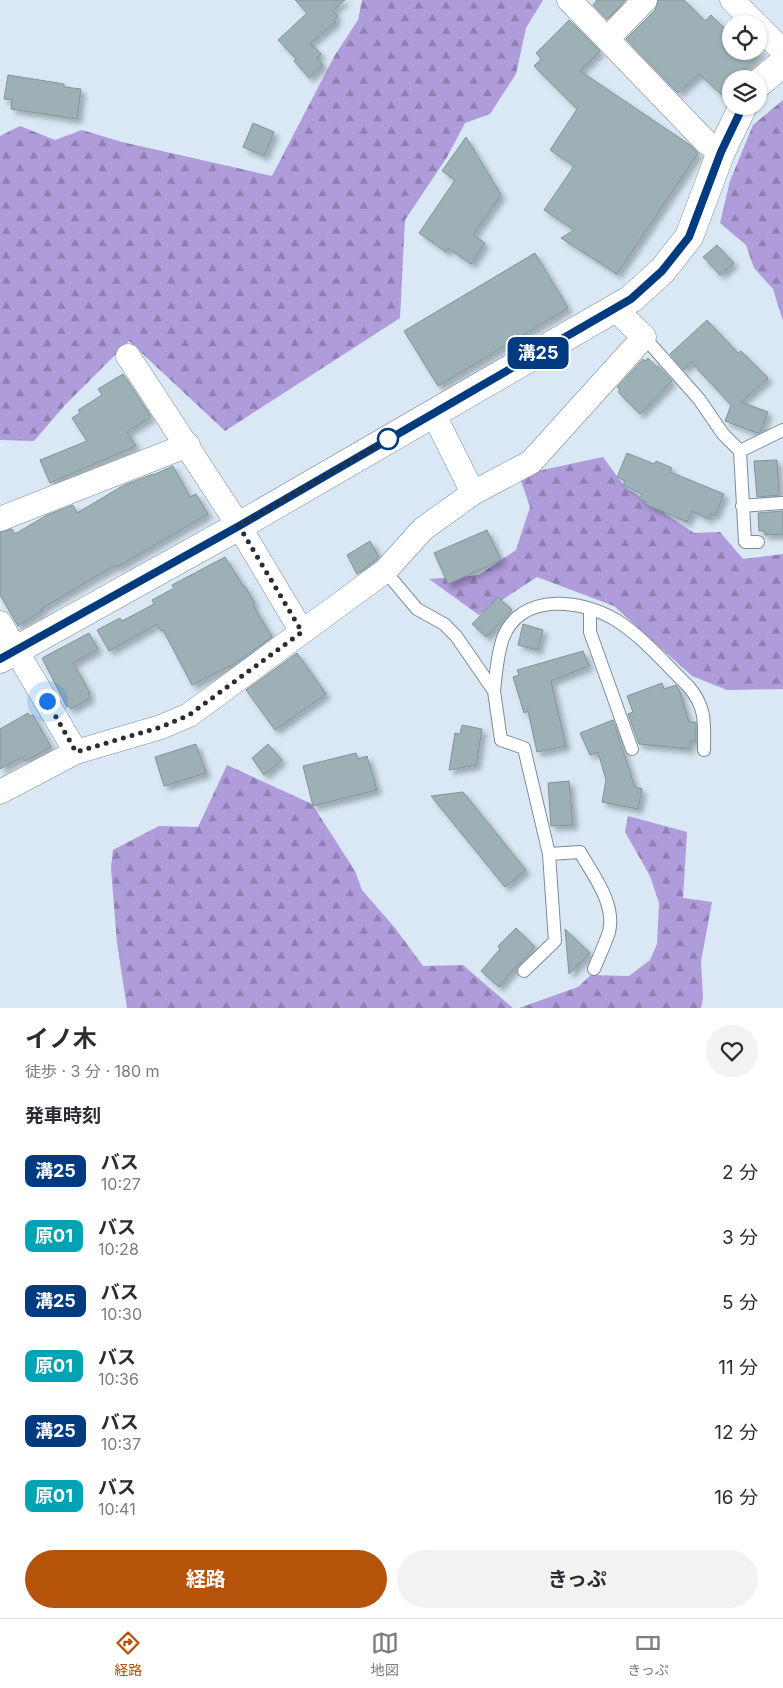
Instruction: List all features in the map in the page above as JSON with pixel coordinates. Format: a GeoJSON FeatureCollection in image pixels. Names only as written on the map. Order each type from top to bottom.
{"type":"FeatureCollection","features":[{"type":"Feature","properties":{"kind":"street"},"geometry":{"type":"LineString","coordinates":[[568,0],[706,142],[721,152]]}},
{"type":"Feature","properties":{"kind":"street"},"geometry":{"type":"LineString","coordinates":[[607,39],[645,0]]}},
{"type":"Feature","properties":{"kind":"street"},"geometry":{"type":"LineString","coordinates":[[732,0],[747,15]]}},
{"type":"Feature","properties":{"kind":"street"},"geometry":{"type":"LineString","coordinates":[[767,35],[783,51]]}},
{"type":"Feature","properties":{"kind":"street"},"geometry":{"type":"LineString","coordinates":[[767,76],[783,63]]}},
{"type":"Feature","properties":{"kind":"street"},"geometry":{"type":"LineString","coordinates":[[9,655],[239,526],[631,299],[662,271],[689,237],[721,152],[739,115]]}},
{"type":"Feature","properties":{"kind":"street"},"geometry":{"type":"LineString","coordinates":[[0,792],[76,752],[161,727],[189,715],[385,571],[423,529],[473,493],[530,462],[644,337],[615,309]]}},
{"type":"Feature","properties":{"kind":"street"},"geometry":{"type":"LineString","coordinates":[[128,356],[188,445],[302,632]]}},
{"type":"Feature","properties":{"kind":"street"},"geometry":{"type":"LineString","coordinates":[[433,412],[473,493]]}},
{"type":"Feature","properties":{"kind":"street"},"geometry":{"type":"LineString","coordinates":[[0,519],[188,445]]}},
{"type":"Feature","properties":{"kind":"street"},"geometry":{"type":"LineString","coordinates":[[0,623],[9,655],[76,752]]}},
{"type":"Feature","properties":{"kind":"lane"},"geometry":{"type":"LineString","coordinates":[[644,337],[699,398],[723,434],[740,450],[745,542],[758,542]]}},
{"type":"Feature","properties":{"kind":"lane"},"geometry":{"type":"LineString","coordinates":[[740,450],[783,430]]}},
{"type":"Feature","properties":{"kind":"lane"},"geometry":{"type":"LineString","coordinates":[[742,506],[782,503]]}},
{"type":"Feature","properties":{"kind":"lane"},"geometry":{"type":"LineString","coordinates":[[385,571],[417,609],[444,624],[456,636],[494,691]]}},
{"type":"Feature","properties":{"kind":"lane"},"geometry":{"type":"LineString","coordinates":[[524,971],[555,941],[549,854],[524,748],[501,740],[494,691],[504,637],[515,619],[541,605],[575,603],[616,620],[690,687],[700,700],[704,716],[704,750]]}},
{"type":"Feature","properties":{"kind":"lane"},"geometry":{"type":"LineString","coordinates":[[590,609],[590,632],[632,749]]}},
{"type":"Feature","properties":{"kind":"lane"},"geometry":{"type":"LineString","coordinates":[[549,854],[580,852],[606,900],[610,914],[609,932],[594,968]]}},
{"type":"Feature","properties":{"kind":"green space"},"geometry":{"type":"Polygon","coordinates":[[[362,0],[543,0],[526,28],[516,74],[490,114],[465,123],[447,157],[405,220],[400,318],[225,431],[129,341],[65,405],[34,441],[0,440],[0,136],[20,126],[55,140],[82,130],[122,142],[272,176],[335,55],[358,20],[362,0]]]}},
{"type":"Feature","properties":{"kind":"green space"},"geometry":{"type":"Polygon","coordinates":[[[783,100],[783,321],[773,289],[754,268],[746,245],[720,223],[730,181],[753,125],[783,100]]]}},
{"type":"Feature","properties":{"kind":"green space"},"geometry":{"type":"Polygon","coordinates":[[[603,457],[624,486],[694,533],[720,532],[743,559],[783,554],[783,689],[727,690],[692,676],[614,606],[537,577],[479,615],[429,579],[479,575],[516,550],[530,507],[519,475],[603,457]]]}},
{"type":"Feature","properties":{"kind":"green space"},"geometry":{"type":"Polygon","coordinates":[[[227,765],[312,804],[355,871],[362,890],[395,928],[423,966],[463,965],[513,1008],[127,1008],[117,943],[111,868],[113,850],[159,826],[198,827],[227,765]]]}},
{"type":"Feature","properties":{"kind":"green space"},"geometry":{"type":"Polygon","coordinates":[[[628,816],[687,832],[683,898],[712,902],[701,961],[703,998],[701,1008],[519,1008],[578,987],[591,975],[629,976],[650,960],[657,944],[659,903],[650,876],[625,832],[628,816]]]}},
{"type":"Feature","properties":{"kind":"building"},"geometry":{"type":"Polygon","coordinates":[[[295,0],[345,0],[332,11],[338,16],[334,19],[336,22],[310,43],[321,54],[317,58],[323,65],[309,78],[294,61],[296,59],[278,40],[307,13],[295,0]]]}},
{"type":"Feature","properties":{"kind":"building"},"geometry":{"type":"Polygon","coordinates":[[[597,0],[626,0],[607,19],[593,5],[597,0]]]}},
{"type":"Feature","properties":{"kind":"building"},"geometry":{"type":"Polygon","coordinates":[[[658,0],[684,0],[705,21],[711,15],[722,26],[722,60],[753,60],[744,70],[722,70],[722,95],[699,74],[678,93],[626,39],[655,10],[658,0]]]}},
{"type":"Feature","properties":{"kind":"building"},"geometry":{"type":"Polygon","coordinates":[[[569,20],[600,51],[580,71],[690,145],[698,153],[617,274],[561,238],[574,230],[544,210],[574,166],[550,150],[577,109],[534,66],[541,59],[536,53],[569,20]]]}},
{"type":"Feature","properties":{"kind":"building"},"geometry":{"type":"Polygon","coordinates":[[[8,75],[64,84],[64,87],[81,89],[77,119],[11,109],[12,100],[4,99],[8,75]]]}},
{"type":"Feature","properties":{"kind":"building"},"geometry":{"type":"Polygon","coordinates":[[[253,123],[274,132],[264,156],[243,147],[253,123]]]}},
{"type":"Feature","properties":{"kind":"building"},"geometry":{"type":"Polygon","coordinates":[[[466,137],[501,195],[473,235],[485,243],[471,264],[448,248],[446,252],[419,233],[455,180],[442,171],[466,137]]]}},
{"type":"Feature","properties":{"kind":"building"},"geometry":{"type":"Polygon","coordinates":[[[717,245],[734,263],[720,275],[703,257],[717,245]]]}},
{"type":"Feature","properties":{"kind":"building"},"geometry":{"type":"Polygon","coordinates":[[[535,253],[568,308],[438,386],[404,331],[535,253]]]}},
{"type":"Feature","properties":{"kind":"building"},"geometry":{"type":"Polygon","coordinates":[[[707,320],[738,353],[741,351],[768,378],[741,402],[768,412],[760,432],[757,433],[725,421],[731,405],[691,362],[684,370],[670,354],[707,320]]]}},
{"type":"Feature","properties":{"kind":"building"},"geometry":{"type":"Polygon","coordinates":[[[648,358],[672,381],[640,414],[618,392],[620,390],[617,387],[643,359],[645,361],[648,358]]]}},
{"type":"Feature","properties":{"kind":"building"},"geometry":{"type":"Polygon","coordinates":[[[123,374],[151,417],[127,432],[136,446],[50,483],[40,460],[87,441],[72,418],[80,413],[78,410],[102,395],[98,389],[123,374]]]}},
{"type":"Feature","properties":{"kind":"building"},"geometry":{"type":"Polygon","coordinates":[[[627,453],[654,464],[656,461],[672,468],[670,472],[724,494],[715,516],[711,513],[709,519],[692,511],[687,522],[645,504],[646,502],[639,499],[642,494],[623,485],[625,481],[617,477],[627,453]]]}},
{"type":"Feature","properties":{"kind":"building"},"geometry":{"type":"Polygon","coordinates":[[[777,460],[779,495],[757,497],[754,461],[777,460]]]}},
{"type":"Feature","properties":{"kind":"building"},"geometry":{"type":"Polygon","coordinates":[[[173,466],[190,497],[196,494],[208,514],[117,567],[116,565],[86,582],[41,609],[42,611],[18,626],[0,595],[0,532],[12,529],[15,534],[47,515],[73,505],[77,513],[124,485],[173,466]]]}},
{"type":"Feature","properties":{"kind":"building"},"geometry":{"type":"Polygon","coordinates":[[[783,511],[783,534],[765,535],[765,531],[759,531],[758,513],[783,511]]]}},
{"type":"Feature","properties":{"kind":"building"},"geometry":{"type":"Polygon","coordinates":[[[487,530],[501,560],[448,584],[434,553],[487,530]]]}},
{"type":"Feature","properties":{"kind":"building"},"geometry":{"type":"Polygon","coordinates":[[[370,541],[379,557],[357,574],[347,555],[370,541]]]}},
{"type":"Feature","properties":{"kind":"building"},"geometry":{"type":"Polygon","coordinates":[[[225,557],[245,586],[255,604],[253,605],[272,637],[230,667],[192,685],[163,630],[161,631],[157,624],[109,651],[97,630],[120,618],[122,621],[154,604],[152,600],[174,588],[172,585],[225,557]]]}},
{"type":"Feature","properties":{"kind":"building"},"geometry":{"type":"Polygon","coordinates":[[[498,597],[512,610],[486,637],[472,624],[498,597]]]}},
{"type":"Feature","properties":{"kind":"building"},"geometry":{"type":"Polygon","coordinates":[[[523,624],[543,630],[538,650],[518,645],[523,624]]]}},
{"type":"Feature","properties":{"kind":"building"},"geometry":{"type":"Polygon","coordinates":[[[89,633],[98,649],[73,663],[90,693],[88,694],[90,698],[71,709],[69,706],[67,707],[42,658],[89,633]]]}},
{"type":"Feature","properties":{"kind":"building"},"geometry":{"type":"Polygon","coordinates":[[[583,651],[589,666],[551,681],[566,746],[537,752],[528,711],[524,713],[513,677],[519,675],[517,670],[583,651]]]}},
{"type":"Feature","properties":{"kind":"building"},"geometry":{"type":"Polygon","coordinates":[[[297,653],[326,694],[275,730],[246,690],[297,653]]]}},
{"type":"Feature","properties":{"kind":"building"},"geometry":{"type":"Polygon","coordinates":[[[662,683],[664,689],[676,685],[679,689],[689,722],[696,722],[696,741],[690,741],[690,749],[639,744],[628,714],[633,712],[627,696],[662,683]]]}},
{"type":"Feature","properties":{"kind":"building"},"geometry":{"type":"Polygon","coordinates":[[[28,713],[30,716],[33,715],[51,747],[25,761],[22,757],[0,769],[0,729],[28,713]]]}},
{"type":"Feature","properties":{"kind":"building"},"geometry":{"type":"Polygon","coordinates":[[[613,720],[635,787],[642,789],[638,809],[602,802],[606,780],[598,752],[590,755],[580,733],[613,720]]]}},
{"type":"Feature","properties":{"kind":"building"},"geometry":{"type":"Polygon","coordinates":[[[462,725],[482,729],[476,765],[449,770],[455,733],[460,734],[462,725]]]}},
{"type":"Feature","properties":{"kind":"building"},"geometry":{"type":"Polygon","coordinates":[[[196,744],[206,773],[164,786],[155,757],[196,744]]]}},
{"type":"Feature","properties":{"kind":"building"},"geometry":{"type":"Polygon","coordinates":[[[268,744],[282,760],[264,775],[252,758],[268,744]]]}},
{"type":"Feature","properties":{"kind":"building"},"geometry":{"type":"Polygon","coordinates":[[[356,753],[358,759],[367,756],[377,790],[313,806],[303,766],[356,753]]]}},
{"type":"Feature","properties":{"kind":"building"},"geometry":{"type":"Polygon","coordinates":[[[569,781],[573,825],[551,826],[548,783],[569,781]]]}},
{"type":"Feature","properties":{"kind":"building"},"geometry":{"type":"Polygon","coordinates":[[[463,792],[526,870],[505,887],[431,796],[463,792]]]}},
{"type":"Feature","properties":{"kind":"building"},"geometry":{"type":"Polygon","coordinates":[[[516,928],[535,947],[499,987],[481,971],[500,949],[498,946],[516,928]]]}},
{"type":"Feature","properties":{"kind":"building"},"geometry":{"type":"Polygon","coordinates":[[[565,929],[590,953],[569,974],[565,929]]]}},
{"type":"Feature","properties":{"kind":"bus line","name":"溝25"},"geometry":{"type":"LineString","coordinates":[[0,659],[239,526],[631,299],[662,271],[689,237],[721,152],[738,115]]}},
{"type":"Feature","properties":{"kind":"route"},"geometry":{"type":"LineString","coordinates":[[47,701],[76,752],[161,727],[189,715],[302,632],[239,526],[388,439]]}}]}
